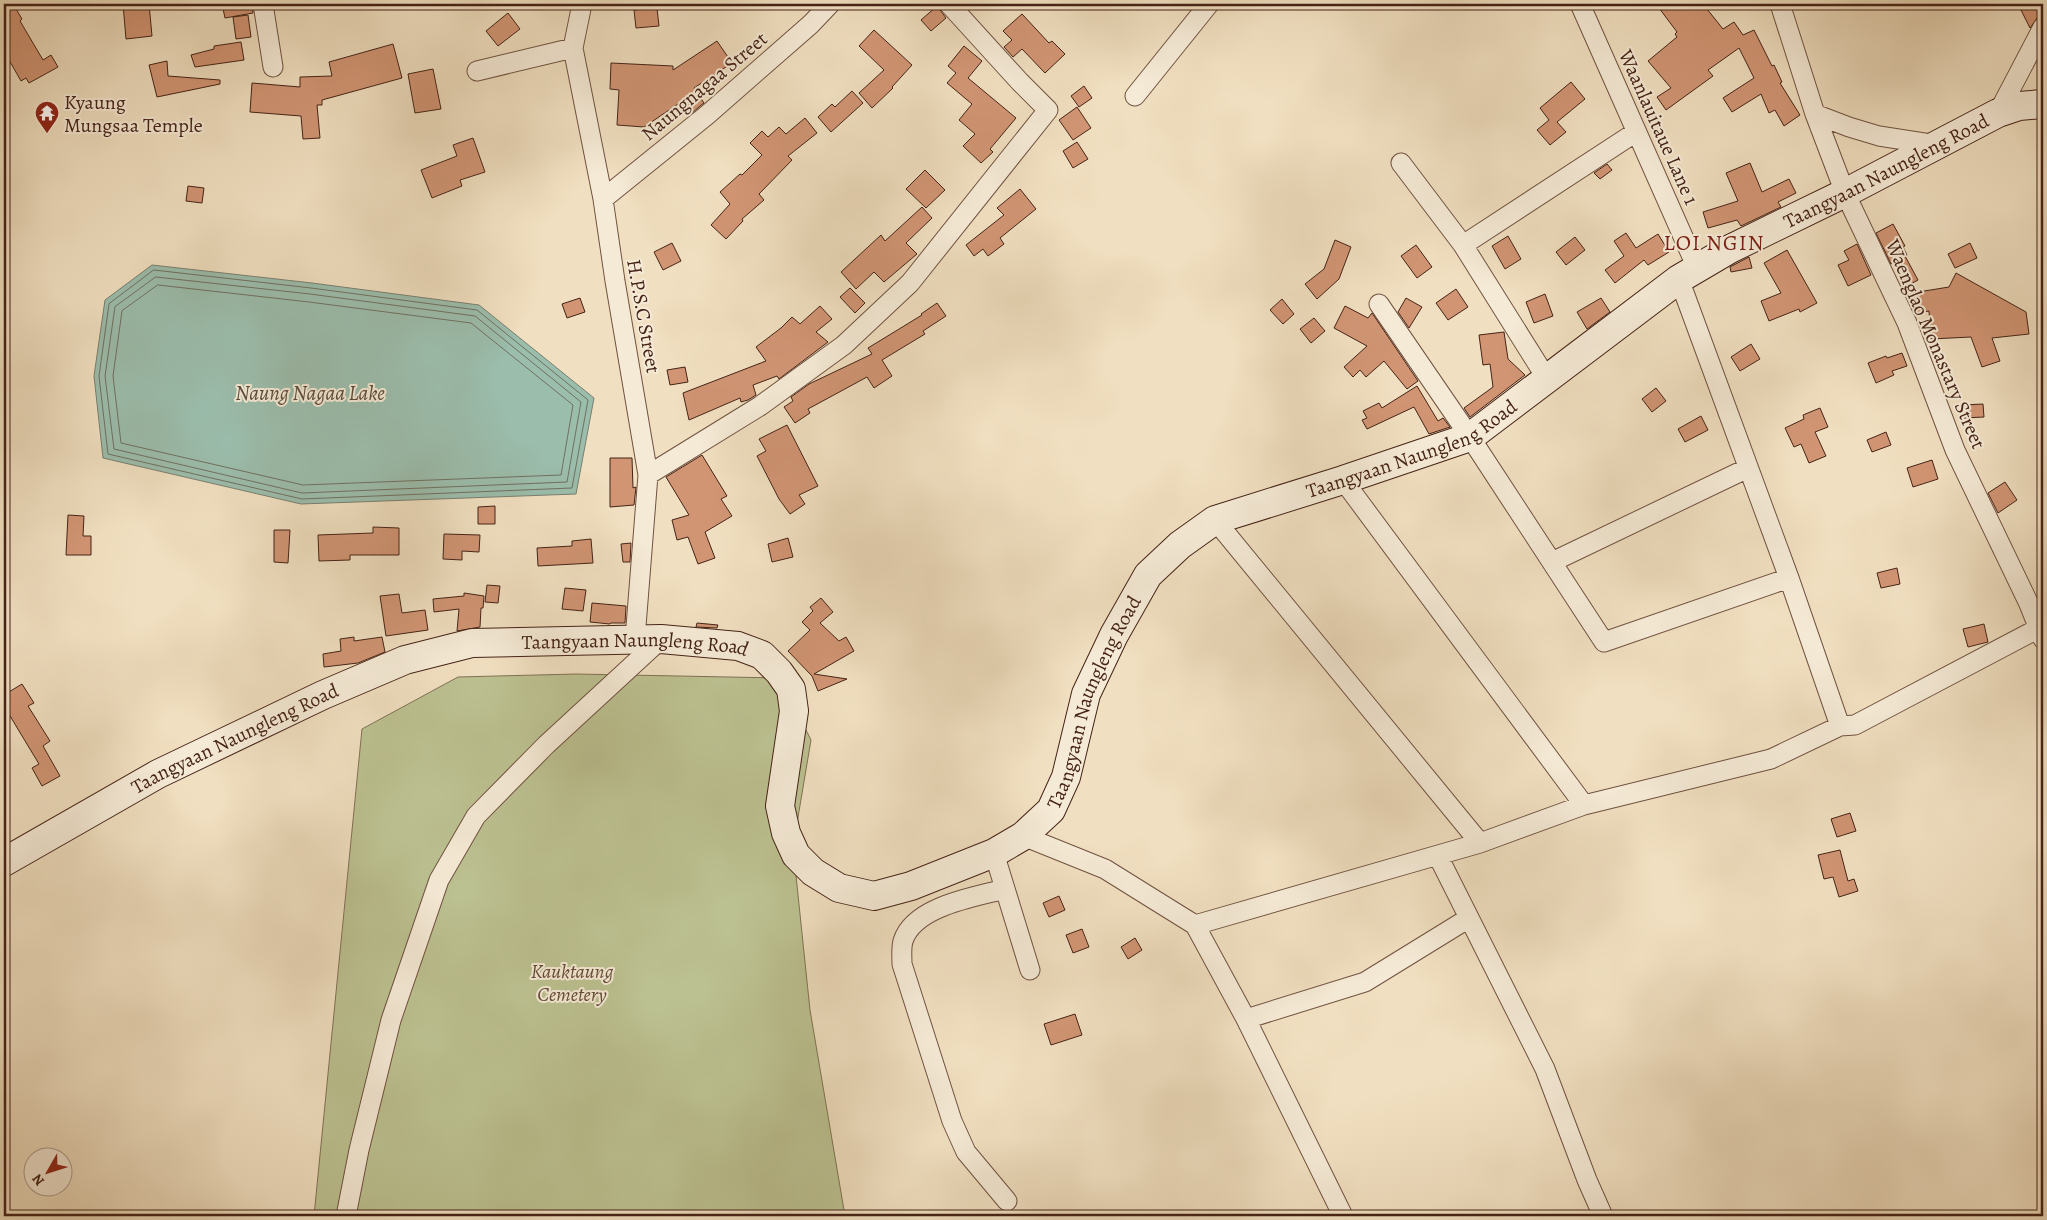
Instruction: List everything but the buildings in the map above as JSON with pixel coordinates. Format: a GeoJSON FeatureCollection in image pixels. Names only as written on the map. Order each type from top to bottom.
{"type":"FeatureCollection","features":[{"type":"Feature","properties":{"kind":"street"},"geometry":{"type":"LineString","coordinates":[[263,4],[273,67]]}},
{"type":"Feature","properties":{"kind":"street","name":"H.P.S.C Street"},"geometry":{"type":"LineString","coordinates":[[582,4],[573,48],[603,199],[648,475],[648,639]]}},
{"type":"Feature","properties":{"kind":"street","name":"Naungnagaa Street"},"geometry":{"type":"LineString","coordinates":[[603,199],[707,115],[811,24],[830,4]]}},
{"type":"Feature","properties":{"kind":"street"},"geometry":{"type":"LineString","coordinates":[[648,475],[760,406],[844,346],[910,282],[1048,110],[949,4]]}},
{"type":"Feature","properties":{"kind":"street"},"geometry":{"type":"LineString","coordinates":[[1135,96],[1209,4]]}},
{"type":"Feature","properties":{"kind":"street","name":"Waanlauitaue Lane 1"},"geometry":{"type":"LineString","coordinates":[[1580,4],[1636,132],[1688,274],[1748,468],[1789,578],[1840,726]]}},
{"type":"Feature","properties":{"kind":"street","name":"Waenglao Monastary Street"},"geometry":{"type":"LineString","coordinates":[[1780,4],[1815,114],[1845,192],[1907,323],[1955,450],[2041,634]]}},
{"type":"Feature","properties":{"kind":"street"},"geometry":{"type":"LineString","coordinates":[[1998,113],[2043,27]]}},
{"type":"Feature","properties":{"kind":"street"},"geometry":{"type":"LineString","coordinates":[[477,71],[573,48]]}},
{"type":"Feature","properties":{"kind":"street","name":"Taangyaan Naungleng Road"},"geometry":{"type":"LineString","coordinates":[[4,862],[158,774],[323,695],[405,660],[472,643],[648,639],[738,646],[762,656],[779,672],[791,689],[793,720],[780,806],[786,833],[796,855],[813,872],[840,888],[874,896],[911,886],[994,853],[1023,836],[1051,810],[1066,776],[1086,694],[1114,635],[1148,576],[1180,545],[1215,520],[1343,480],[1470,437],[1688,274],[1730,249],[1998,113],[2019,106],[2043,104]]}},
{"type":"Feature","properties":{"kind":"street"},"geometry":{"type":"LineString","coordinates":[[1815,114],[1849,128],[1879,136],[1936,145]]}},
{"type":"Feature","properties":{"kind":"street"},"geometry":{"type":"LineString","coordinates":[[1463,245],[1636,132]]}},
{"type":"Feature","properties":{"kind":"street"},"geometry":{"type":"LineString","coordinates":[[1401,163],[1463,245],[1547,379]]}},
{"type":"Feature","properties":{"kind":"street"},"geometry":{"type":"LineString","coordinates":[[1379,304],[1470,437],[1604,642],[1789,578]]}},
{"type":"Feature","properties":{"kind":"street"},"geometry":{"type":"LineString","coordinates":[[1552,562],[1748,468]]}},
{"type":"Feature","properties":{"kind":"street"},"geometry":{"type":"LineString","coordinates":[[1343,480],[1584,805]]}},
{"type":"Feature","properties":{"kind":"street"},"geometry":{"type":"LineString","coordinates":[[1215,520],[1480,843]]}},
{"type":"Feature","properties":{"kind":"street"},"geometry":{"type":"LineString","coordinates":[[1195,925],[1438,856],[1480,843],[1584,805],[1771,759],[1840,726],[1855,725],[2041,634]]}},
{"type":"Feature","properties":{"kind":"street"},"geometry":{"type":"LineString","coordinates":[[346,1216],[358,1150],[391,1020],[439,880],[476,816],[648,639]]}},
{"type":"Feature","properties":{"kind":"street"},"geometry":{"type":"LineString","coordinates":[[1023,836],[1105,869],[1195,925],[1246,1019],[1343,1216]]}},
{"type":"Feature","properties":{"kind":"street"},"geometry":{"type":"LineString","coordinates":[[994,853],[1030,970]]}},
{"type":"Feature","properties":{"kind":"street"},"geometry":{"type":"LineString","coordinates":[[1438,856],[1545,1069],[1603,1216]]}},
{"type":"Feature","properties":{"kind":"street"},"geometry":{"type":"LineString","coordinates":[[1005,888],[940,906],[913,925],[902,941],[902,964],[952,1120],[966,1152],[1007,1201]]}},
{"type":"Feature","properties":{"kind":"street"},"geometry":{"type":"LineString","coordinates":[[1246,1019],[1365,982],[1469,918]]}},
{"type":"Feature","properties":{"kind":"green space","name":"Kauktaung Cemetery"},"geometry":{"type":"Polygon","coordinates":[[[576,674],[780,678],[811,740],[793,847],[810,1010],[845,1216],[314,1216],[362,729],[458,677],[576,674]]]}},
{"type":"Feature","properties":{"kind":"water","name":"Naung Nagaa Lake"},"geometry":{"type":"Polygon","coordinates":[[[152,265],[312,283],[479,305],[594,398],[576,494],[301,504],[103,458],[94,376],[105,300],[152,265]]]}},
{"type":"Feature","properties":{"kind":"place","name":"Kyaung Mungsaa Temple"},"geometry":{"type":"Point","coordinates":[47,134]}},
{"type":"Feature","properties":{"kind":"district","name":"LOI NGIN"},"geometry":{"type":"Point","coordinates":[1714,242]}}]}
